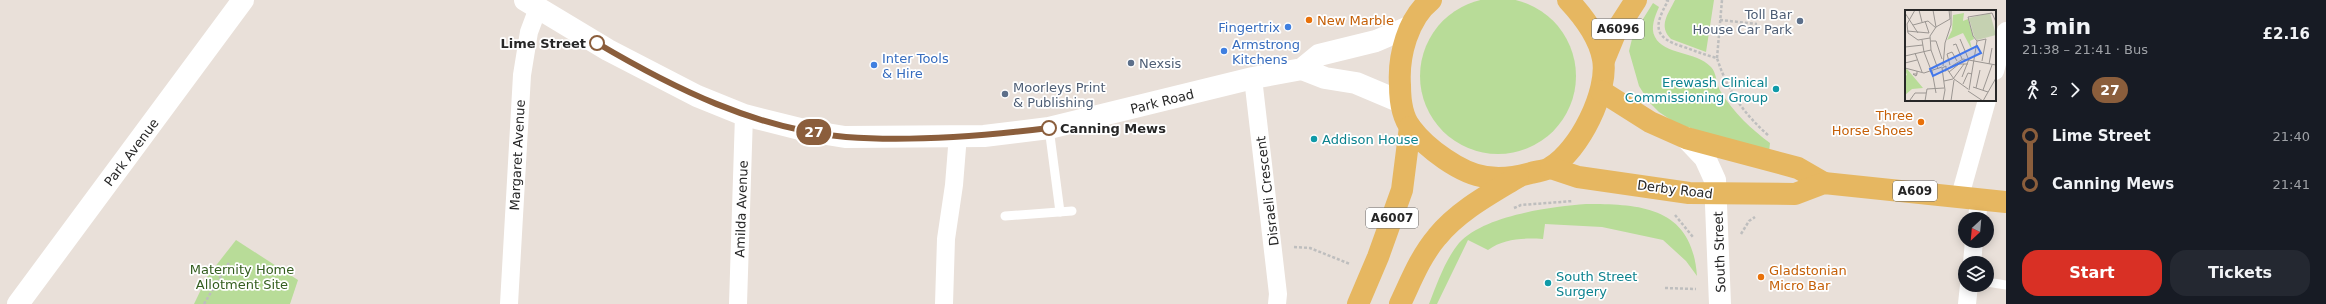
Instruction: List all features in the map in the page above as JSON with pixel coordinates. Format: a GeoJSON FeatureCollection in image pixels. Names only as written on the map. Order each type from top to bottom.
{"type":"FeatureCollection","features":[{"type":"Feature","properties":{"kind":"main road"},"geometry":{"type":"LineString","coordinates":[[1420,9],[1399,65],[1401,102],[1410,127],[1427,145],[1448,161],[1465,169],[1485,177],[1519,176],[1551,168],[1562,158],[1580,135],[1594,109],[1601,91],[1604,60],[1592,32],[1568,0]]}},
{"type":"Feature","properties":{"kind":"main road","name":"A6096"},"geometry":{"type":"LineString","coordinates":[[1604,60],[1616,31],[1636,0]]}},
{"type":"Feature","properties":{"kind":"main road","name":"Derby Road"},"geometry":{"type":"LineString","coordinates":[[1601,91],[1650,122],[1686,138],[1798,168],[1824,184],[1972,205],[2006,202]]}},
{"type":"Feature","properties":{"kind":"main road","name":"A6007"},"geometry":{"type":"LineString","coordinates":[[1358,304],[1378,257],[1402,190],[1410,127]]}},
{"type":"Feature","properties":{"kind":"main road","name":"Derby Road"},"geometry":{"type":"LineString","coordinates":[[1551,168],[1578,177],[1689,193],[1795,194],[1824,184]]}},
{"type":"Feature","properties":{"kind":"main road"},"geometry":{"type":"LineString","coordinates":[[1400,304],[1425,253],[1438,236],[1472,206],[1519,176]]}},
{"type":"Feature","properties":{"kind":"street","name":"Park Avenue"},"geometry":{"type":"LineString","coordinates":[[18,304],[243,0]]}},
{"type":"Feature","properties":{"kind":"street","name":"Park Road"},"geometry":{"type":"LineString","coordinates":[[531,4],[650,72],[697,96],[744,114],[808,131],[846,137],[902,138],[958,135],[984,136],[1049,128],[1252,78],[1302,69]]}},
{"type":"Feature","properties":{"kind":"street","name":"Margaret Avenue"},"geometry":{"type":"LineString","coordinates":[[509,304],[522,75],[529,32],[531,4]]}},
{"type":"Feature","properties":{"kind":"street"},"geometry":{"type":"LineString","coordinates":[[1401,102],[1356,83],[1325,78],[1302,69],[1319,55],[1376,41],[1420,9]]}},
{"type":"Feature","properties":{"kind":"street"},"geometry":{"type":"LineString","coordinates":[[1996,67],[2006,31]]}},
{"type":"Feature","properties":{"kind":"street","name":"Disraeli Crescent"},"geometry":{"type":"LineString","coordinates":[[1252,78],[1265,167],[1278,294],[1277,304]]}},
{"type":"Feature","properties":{"kind":"street"},"geometry":{"type":"LineString","coordinates":[[1972,205],[1987,101]]}},
{"type":"Feature","properties":{"kind":"street","name":"Amilda Avenue"},"geometry":{"type":"LineString","coordinates":[[738,304],[744,114]]}},
{"type":"Feature","properties":{"kind":"street"},"geometry":{"type":"LineString","coordinates":[[944,304],[946,239],[954,185],[958,135]]}},
{"type":"Feature","properties":{"kind":"street","name":"South Street"},"geometry":{"type":"LineString","coordinates":[[1686,138],[1705,158],[1712,168],[1717,194],[1720,297]]}},
{"type":"Feature","properties":{"kind":"street"},"geometry":{"type":"LineString","coordinates":[[1967,304],[1968,292]]}},
{"type":"Feature","properties":{"kind":"lane"},"geometry":{"type":"LineString","coordinates":[[1049,128],[1060,212]]}},
{"type":"Feature","properties":{"kind":"lane"},"geometry":{"type":"LineString","coordinates":[[1005,216],[1072,211]]}},
{"type":"Feature","properties":{"kind":"lane"},"geometry":{"type":"LineString","coordinates":[[1994,283],[2006,285]]}},
{"type":"Feature","properties":{"kind":"path"},"geometry":{"type":"LineString","coordinates":[[1668,0],[1659,20],[1659,29],[1665,40],[1671,44],[1717,58]]}},
{"type":"Feature","properties":{"kind":"path"},"geometry":{"type":"LineString","coordinates":[[1722,0],[1717,58],[1730,93],[1756,124],[1775,140]]}},
{"type":"Feature","properties":{"kind":"path"},"geometry":{"type":"LineString","coordinates":[[1720,20],[1757,24]]}},
{"type":"Feature","properties":{"kind":"path"},"geometry":{"type":"LineString","coordinates":[[1740,238],[1749,221],[1761,213],[1774,210],[1773,194]]}},
{"type":"Feature","properties":{"kind":"path"},"geometry":{"type":"LineString","coordinates":[[1508,210],[1520,205],[1577,200]]}},
{"type":"Feature","properties":{"kind":"path"},"geometry":{"type":"LineString","coordinates":[[1671,212],[1688,228],[1696,244]]}},
{"type":"Feature","properties":{"kind":"path"},"geometry":{"type":"LineString","coordinates":[[204,304],[230,261]]}},
{"type":"Feature","properties":{"kind":"path"},"geometry":{"type":"LineString","coordinates":[[1665,288],[1720,297]]}},
{"type":"Feature","properties":{"kind":"green space"},"geometry":{"type":"Polygon","coordinates":[[[1490,-1],[1513,0],[1528,4],[1541,11],[1553,21],[1563,33],[1570,46],[1575,68],[1575,84],[1570,106],[1563,119],[1553,131],[1541,141],[1528,148],[1498,154],[1468,148],[1455,141],[1443,131],[1433,119],[1426,106],[1420,76],[1426,46],[1433,33],[1443,21],[1455,11],[1468,4],[1490,-1]]]}},
{"type":"Feature","properties":{"kind":"green space"},"geometry":{"type":"Polygon","coordinates":[[[1675,0],[1714,0],[1706,52],[1671,39],[1667,34],[1665,25],[1667,15],[1675,0]]]}},
{"type":"Feature","properties":{"kind":"green space"},"geometry":{"type":"Polygon","coordinates":[[[1653,3],[1659,7],[1653,30],[1659,43],[1665,47],[1697,58],[1711,67],[1719,89],[1731,107],[1756,132],[1770,143],[1769,152],[1677,124],[1659,112],[1649,102],[1639,86],[1629,51],[1633,35],[1653,3]]]}},
{"type":"Feature","properties":{"kind":"green space"},"geometry":{"type":"Polygon","coordinates":[[[1586,204],[1626,206],[1661,214],[1674,223],[1685,236],[1693,253],[1697,276],[1686,261],[1663,240],[1602,227],[1545,224],[1543,239],[1521,239],[1507,241],[1488,250],[1468,240],[1437,304],[1429,304],[1442,272],[1454,250],[1470,233],[1501,219],[1519,214],[1555,207],[1586,204]]]}},
{"type":"Feature","properties":{"kind":"green space","name":"Maternity Home Allotment Site"},"geometry":{"type":"Polygon","coordinates":[[[236,240],[298,280],[290,304],[194,304],[207,277],[236,240]]]}},
{"type":"Feature","properties":{"kind":"bus line","name":"27"},"geometry":{"type":"LineString","coordinates":[[597,43],[697,96],[744,114],[808,131],[846,137],[902,138],[958,135],[984,136],[1049,128]]}},
{"type":"Feature","properties":{"kind":"place","name":"New Marble"},"geometry":{"type":"Point","coordinates":[1309,20]}},
{"type":"Feature","properties":{"kind":"place","name":"Toll Bar House Car Park"},"geometry":{"type":"Point","coordinates":[1800,21]}},
{"type":"Feature","properties":{"kind":"place","name":"Fingertrix"},"geometry":{"type":"Point","coordinates":[1288,27]}},
{"type":"Feature","properties":{"kind":"place","name":"Lime Street"},"geometry":{"type":"Point","coordinates":[597,43]}},
{"type":"Feature","properties":{"kind":"place","name":"Armstrong Kitchens"},"geometry":{"type":"Point","coordinates":[1224,51]}},
{"type":"Feature","properties":{"kind":"place","name":"Nexsis"},"geometry":{"type":"Point","coordinates":[1131,63]}},
{"type":"Feature","properties":{"kind":"place","name":"Inter Tools & Hire"},"geometry":{"type":"Point","coordinates":[874,65]}},
{"type":"Feature","properties":{"kind":"place","name":"Erewash Clinical Commissioning Group"},"geometry":{"type":"Point","coordinates":[1776,89]}},
{"type":"Feature","properties":{"kind":"place","name":"Moorleys Print & Publishing"},"geometry":{"type":"Point","coordinates":[1005,94]}},
{"type":"Feature","properties":{"kind":"place","name":"Three Horse Shoes"},"geometry":{"type":"Point","coordinates":[1921,122]}},
{"type":"Feature","properties":{"kind":"place","name":"Canning Mews"},"geometry":{"type":"Point","coordinates":[1049,128]}},
{"type":"Feature","properties":{"kind":"place","name":"Addison House"},"geometry":{"type":"Point","coordinates":[1314,139]}},
{"type":"Feature","properties":{"kind":"place","name":"Gladstonian Micro Bar"},"geometry":{"type":"Point","coordinates":[1761,277]}},
{"type":"Feature","properties":{"kind":"place","name":"South Street Surgery"},"geometry":{"type":"Point","coordinates":[1548,283]}}]}
